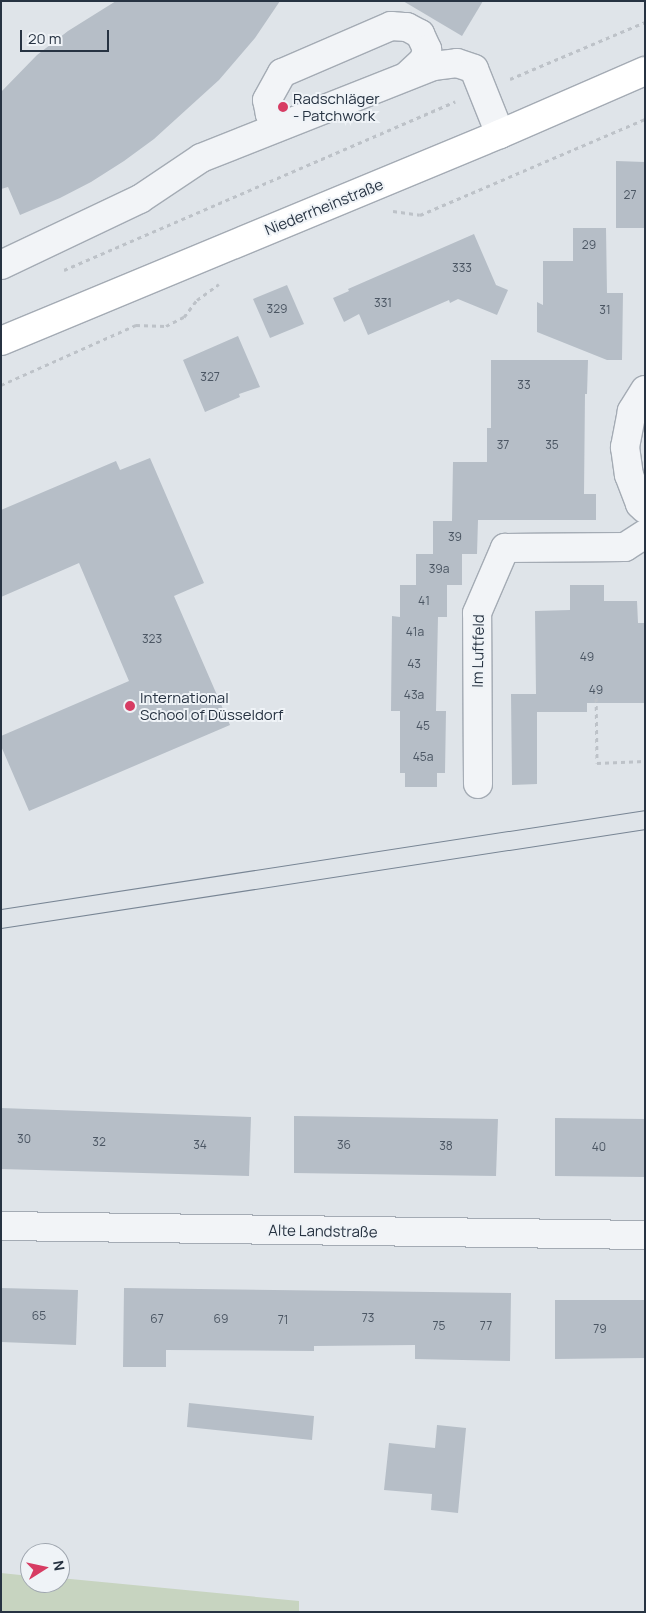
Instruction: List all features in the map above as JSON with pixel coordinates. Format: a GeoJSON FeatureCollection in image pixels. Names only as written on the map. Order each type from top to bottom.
{"type":"FeatureCollection","features":[{"type":"Feature","properties":{"kind":"main road","name":"Niederrheinstraße"},"geometry":{"type":"LineString","coordinates":[[1,342],[500,134],[645,71]]}},
{"type":"Feature","properties":{"kind":"street"},"geometry":{"type":"LineString","coordinates":[[280,126],[270,114],[267,100],[282,73],[391,26],[406,27],[420,34],[427,49],[424,60],[408,75]]}},
{"type":"Feature","properties":{"kind":"street"},"geometry":{"type":"LineString","coordinates":[[1,265],[140,199],[201,158],[433,66],[456,63],[474,69],[500,134]]}},
{"type":"Feature","properties":{"kind":"street"},"geometry":{"type":"LineString","coordinates":[[645,390],[632,411],[625,447],[629,475],[640,504],[645,509]]}},
{"type":"Feature","properties":{"kind":"street","name":"Im Luftfeld"},"geometry":{"type":"LineString","coordinates":[[478,784],[477,612],[505,548],[625,547],[645,534]]}},
{"type":"Feature","properties":{"kind":"street","name":"Alte Landstraße"},"geometry":{"type":"LineString","coordinates":[[1,1226],[645,1235]]}},
{"type":"Feature","properties":{"kind":"path"},"geometry":{"type":"LineString","coordinates":[[56,273],[645,22]]}},
{"type":"Feature","properties":{"kind":"path"},"geometry":{"type":"LineString","coordinates":[[391,211],[420,215],[645,119]]}},
{"type":"Feature","properties":{"kind":"path"},"geometry":{"type":"LineString","coordinates":[[1,385],[136,325],[166,326],[184,316],[196,300],[223,282]]}},
{"type":"Feature","properties":{"kind":"path"},"geometry":{"type":"LineString","coordinates":[[596,690],[596,763],[645,762]]}},
{"type":"Feature","properties":{"kind":"green space"},"geometry":{"type":"Polygon","coordinates":[[[1,1573],[20,1575],[20,1593],[70,1593],[70,1579],[299,1601],[299,1612],[1,1612],[1,1573]]]}},
{"type":"Feature","properties":{"kind":"building"},"geometry":{"type":"Polygon","coordinates":[[[116,1],[280,1],[255,38],[219,80],[154,139],[91,182],[20,215],[8,187],[1,189],[1,92],[37,55],[68,31],[116,1]]]}},
{"type":"Feature","properties":{"kind":"building"},"geometry":{"type":"Polygon","coordinates":[[[403,1],[483,1],[462,36],[403,1]]]}},
{"type":"Feature","properties":{"kind":"building"},"geometry":{"type":"Polygon","coordinates":[[[616,161],[645,162],[645,228],[616,228],[616,161]]]}},
{"type":"Feature","properties":{"kind":"building"},"geometry":{"type":"Polygon","coordinates":[[[573,228],[606,228],[607,293],[623,293],[622,360],[607,360],[537,332],[537,302],[543,305],[543,261],[573,261],[573,228]]]}},
{"type":"Feature","properties":{"kind":"building"},"geometry":{"type":"Polygon","coordinates":[[[474,234],[496,285],[508,290],[497,315],[458,299],[450,303],[449,300],[368,335],[359,314],[344,322],[333,298],[349,291],[348,289],[474,234]]]}},
{"type":"Feature","properties":{"kind":"building"},"geometry":{"type":"Polygon","coordinates":[[[287,285],[304,324],[270,338],[253,299],[287,285]]]}},
{"type":"Feature","properties":{"kind":"building"},"geometry":{"type":"Polygon","coordinates":[[[238,336],[260,387],[239,394],[240,397],[205,412],[183,360],[238,336]]]}},
{"type":"Feature","properties":{"kind":"building"},"geometry":{"type":"Polygon","coordinates":[[[491,360],[588,360],[587,394],[585,394],[584,494],[596,494],[596,520],[478,520],[477,554],[462,554],[462,585],[447,585],[447,617],[438,617],[436,711],[446,711],[445,773],[437,773],[437,787],[405,787],[405,773],[400,773],[400,711],[391,711],[392,616],[400,617],[400,585],[416,585],[416,554],[433,554],[433,521],[452,521],[453,462],[487,462],[487,428],[491,428],[491,360]]]}},
{"type":"Feature","properties":{"kind":"building"},"geometry":{"type":"Polygon","coordinates":[[[150,458],[204,583],[174,596],[230,725],[29,811],[1,746],[1,736],[129,681],[79,563],[1,597],[1,510],[116,461],[120,470],[150,458]]]}},
{"type":"Feature","properties":{"kind":"building"},"geometry":{"type":"Polygon","coordinates":[[[570,585],[604,585],[604,601],[637,601],[638,623],[645,623],[645,703],[587,703],[587,712],[537,712],[537,784],[512,785],[511,694],[536,694],[535,611],[570,610],[570,585]]]}},
{"type":"Feature","properties":{"kind":"building"},"geometry":{"type":"Polygon","coordinates":[[[1,1108],[251,1117],[249,1176],[1,1169],[1,1108]]]}},
{"type":"Feature","properties":{"kind":"building"},"geometry":{"type":"Polygon","coordinates":[[[294,1116],[498,1119],[496,1176],[294,1173],[294,1116]]]}},
{"type":"Feature","properties":{"kind":"building"},"geometry":{"type":"Polygon","coordinates":[[[555,1118],[645,1119],[645,1177],[555,1176],[555,1118]]]}},
{"type":"Feature","properties":{"kind":"building"},"geometry":{"type":"Polygon","coordinates":[[[1,1288],[78,1290],[76,1345],[1,1342],[1,1288]]]}},
{"type":"Feature","properties":{"kind":"building"},"geometry":{"type":"Polygon","coordinates":[[[124,1288],[511,1293],[510,1361],[415,1359],[415,1345],[314,1346],[314,1351],[166,1350],[166,1367],[123,1367],[124,1288]]]}},
{"type":"Feature","properties":{"kind":"building"},"geometry":{"type":"Polygon","coordinates":[[[555,1300],[645,1300],[645,1358],[555,1359],[555,1300]]]}},
{"type":"Feature","properties":{"kind":"building"},"geometry":{"type":"Polygon","coordinates":[[[189,1403],[314,1416],[312,1440],[187,1427],[189,1403]]]}},
{"type":"Feature","properties":{"kind":"building"},"geometry":{"type":"Polygon","coordinates":[[[437,1425],[466,1428],[458,1513],[431,1510],[432,1494],[384,1490],[389,1443],[435,1448],[437,1425]]]}},
{"type":"Feature","properties":{"kind":"tram line"},"geometry":{"type":"LineString","coordinates":[[1,909],[645,810]]}},
{"type":"Feature","properties":{"kind":"tram line"},"geometry":{"type":"LineString","coordinates":[[1,928],[645,829]]}},
{"type":"Feature","properties":{"kind":"place","name":"Radschläger - Patchwork"},"geometry":{"type":"Point","coordinates":[283,107]}},
{"type":"Feature","properties":{"kind":"place","name":"International School of Düsseldorf"},"geometry":{"type":"Point","coordinates":[130,706]}}]}
